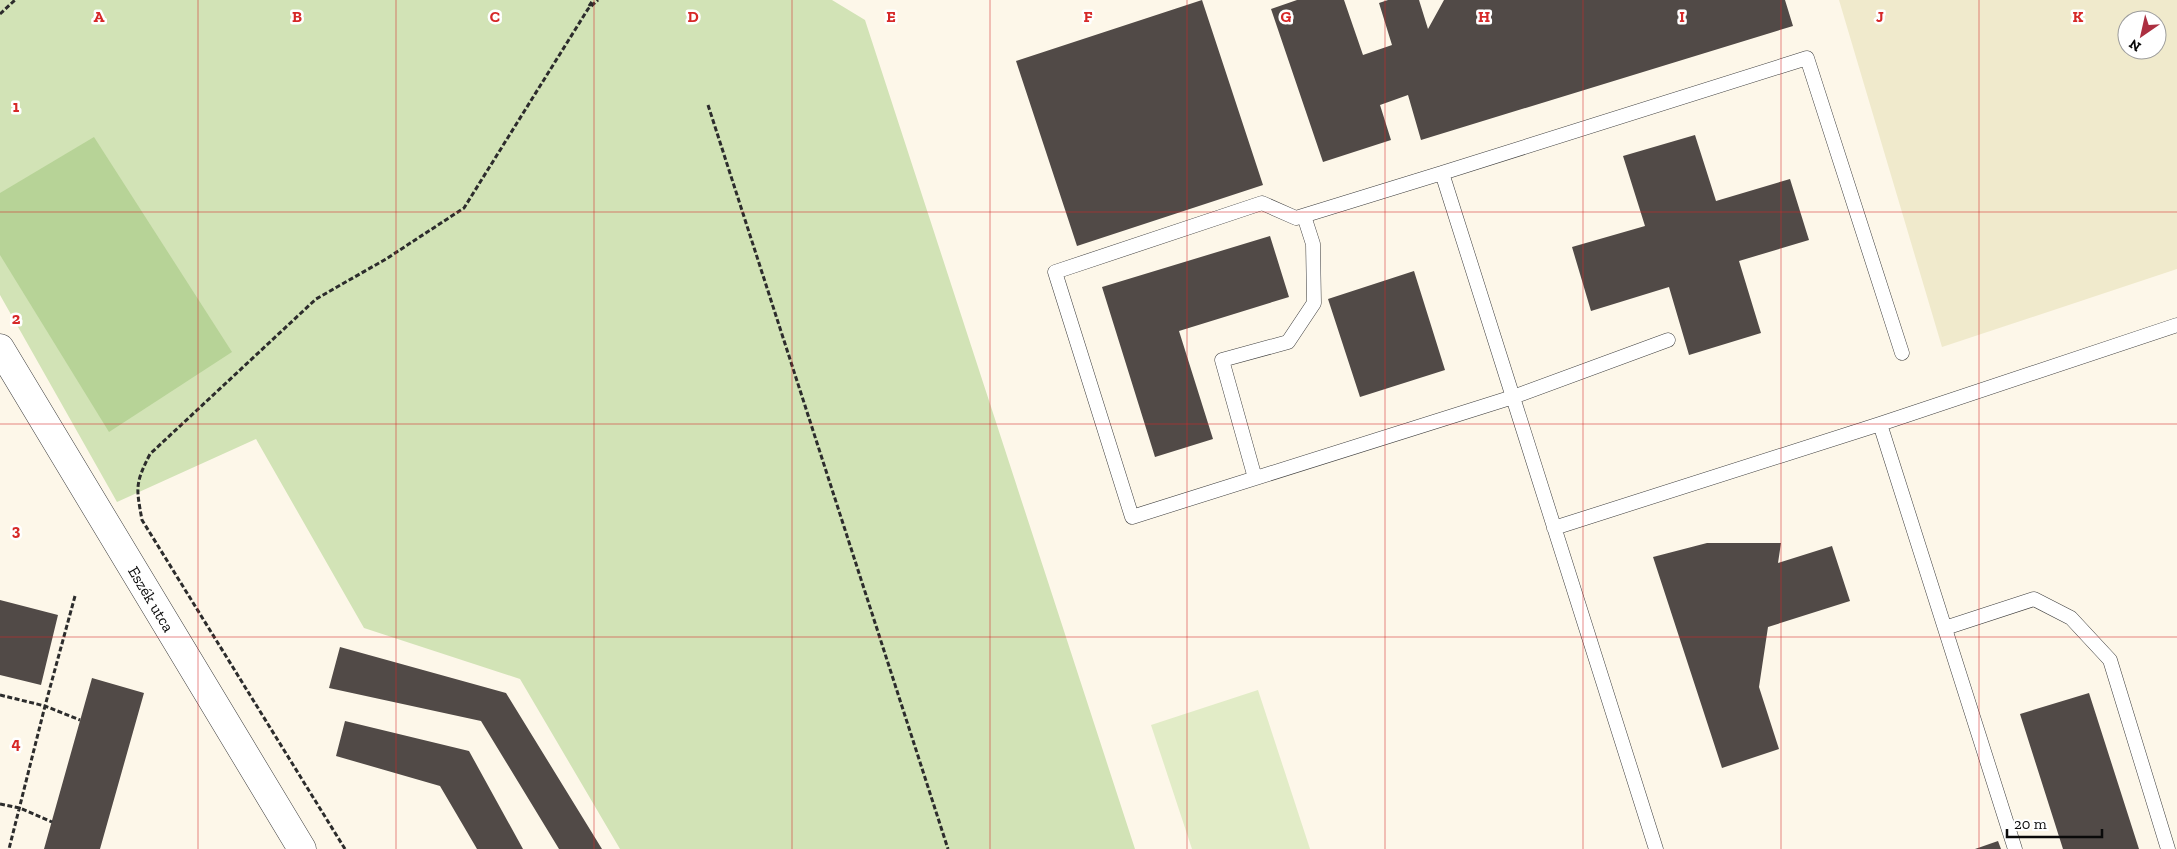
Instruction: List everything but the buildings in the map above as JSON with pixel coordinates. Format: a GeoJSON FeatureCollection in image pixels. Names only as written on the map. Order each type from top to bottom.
{"type":"FeatureCollection","features":[{"type":"Feature","properties":{"kind":"street","name":"Eszék utca"},"geometry":{"type":"LineString","coordinates":[[0,348],[302,849]]}},
{"type":"Feature","properties":{"kind":"lane"},"geometry":{"type":"LineString","coordinates":[[1668,340],[1513,397],[1132,517],[1055,272],[1262,202],[1296,218],[1304,216],[1807,58],[1902,353]]}},
{"type":"Feature","properties":{"kind":"lane"},"geometry":{"type":"LineString","coordinates":[[1442,173],[1656,849]]}},
{"type":"Feature","properties":{"kind":"lane"},"geometry":{"type":"LineString","coordinates":[[1255,478],[1222,360],[1288,342],[1314,303],[1313,244],[1304,216]]}},
{"type":"Feature","properties":{"kind":"lane"},"geometry":{"type":"LineString","coordinates":[[1554,528],[1880,424],[2177,325]]}},
{"type":"Feature","properties":{"kind":"lane"},"geometry":{"type":"LineString","coordinates":[[1880,424],[2015,849]]}},
{"type":"Feature","properties":{"kind":"lane"},"geometry":{"type":"LineString","coordinates":[[1945,628],[2034,599],[2070,618],[2110,660],[2168,849]]}},
{"type":"Feature","properties":{"kind":"path"},"geometry":{"type":"LineString","coordinates":[[0,14],[15,0]]}},
{"type":"Feature","properties":{"kind":"path"},"geometry":{"type":"LineString","coordinates":[[345,849],[142,520],[138,496],[138,478],[150,454],[316,299],[386,259],[464,208],[593,0]]}},
{"type":"Feature","properties":{"kind":"path"},"geometry":{"type":"LineString","coordinates":[[588,9],[598,0]]}},
{"type":"Feature","properties":{"kind":"path"},"geometry":{"type":"LineString","coordinates":[[708,105],[948,849]]}},
{"type":"Feature","properties":{"kind":"path"},"geometry":{"type":"LineString","coordinates":[[9,849],[75,596]]}},
{"type":"Feature","properties":{"kind":"path"},"geometry":{"type":"LineString","coordinates":[[0,695],[45,706],[80,720]]}},
{"type":"Feature","properties":{"kind":"path"},"geometry":{"type":"LineString","coordinates":[[0,804],[20,808],[52,822]]}},
{"type":"Feature","properties":{"kind":"shaded area"},"geometry":{"type":"Polygon","coordinates":[[[1839,0],[2177,0],[2177,269],[1942,347],[1839,0]]]}},
{"type":"Feature","properties":{"kind":"green space"},"geometry":{"type":"Polygon","coordinates":[[[0,0],[832,0],[865,20],[1135,849],[620,849],[520,679],[364,628],[256,439],[117,502],[0,295],[0,0]]]}},
{"type":"Feature","properties":{"kind":"green space"},"geometry":{"type":"Polygon","coordinates":[[[94,137],[232,352],[109,432],[0,255],[0,193],[94,137]]]}},
{"type":"Feature","properties":{"kind":"green space"},"geometry":{"type":"Polygon","coordinates":[[[1258,690],[1310,849],[1192,849],[1151,725],[1258,690]]]}}]}
